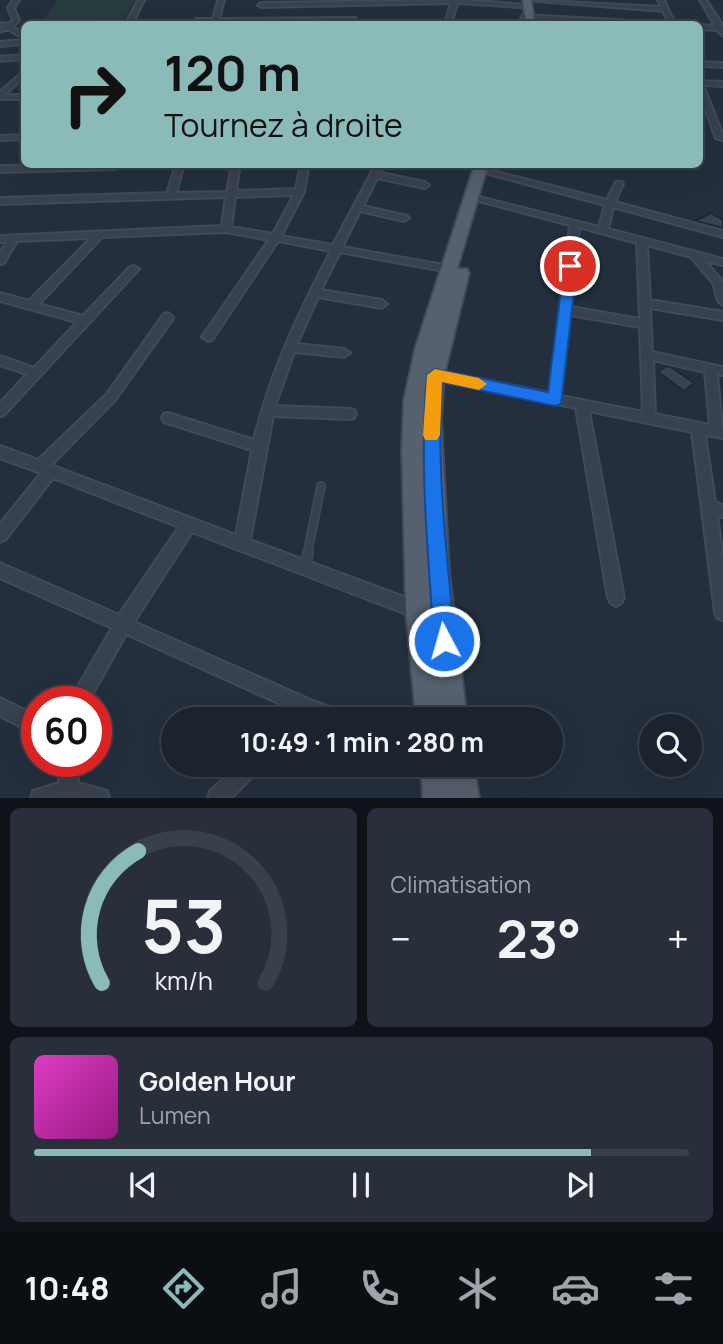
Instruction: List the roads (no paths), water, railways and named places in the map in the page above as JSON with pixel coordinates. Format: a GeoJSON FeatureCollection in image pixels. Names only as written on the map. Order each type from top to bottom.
{"type":"FeatureCollection","features":[{"type":"Feature","properties":{"kind":"main road"},"geometry":{"type":"LineString","coordinates":[[524,1],[527,21]]}},
{"type":"Feature","properties":{"kind":"main road"},"geometry":{"type":"LineString","coordinates":[[452,707],[432,481],[431,419],[435,375],[489,168]]}},
{"type":"Feature","properties":{"kind":"main road"},"geometry":{"type":"LineString","coordinates":[[429,707],[418,610],[412,449],[414,400],[425,345],[449,269],[489,168]]}},
{"type":"Feature","properties":{"kind":"main road"},"geometry":{"type":"LineString","coordinates":[[436,777],[438,798]]}},
{"type":"Feature","properties":{"kind":"main road"},"geometry":{"type":"LineString","coordinates":[[461,777],[464,798]]}},
{"type":"Feature","properties":{"kind":"street"},"geometry":{"type":"LineString","coordinates":[[0,30],[10,27],[16,20],[11,8],[16,0]]}},
{"type":"Feature","properties":{"kind":"street"},"geometry":{"type":"LineString","coordinates":[[130,21],[141,0]]}},
{"type":"Feature","properties":{"kind":"street"},"geometry":{"type":"LineString","coordinates":[[196,21],[216,21],[221,0]]}},
{"type":"Feature","properties":{"kind":"street"},"geometry":{"type":"LineString","coordinates":[[661,0],[671,21]]}},
{"type":"Feature","properties":{"kind":"street"},"geometry":{"type":"LineString","coordinates":[[703,0],[722,30]]}},
{"type":"Feature","properties":{"kind":"street"},"geometry":{"type":"LineString","coordinates":[[449,21],[455,1]]}},
{"type":"Feature","properties":{"kind":"street"},"geometry":{"type":"LineString","coordinates":[[259,21],[262,3],[603,2],[665,9]]}},
{"type":"Feature","properties":{"kind":"street"},"geometry":{"type":"LineString","coordinates":[[603,2],[608,21]]}},
{"type":"Feature","properties":{"kind":"street"},"geometry":{"type":"LineString","coordinates":[[710,10],[723,11]]}},
{"type":"Feature","properties":{"kind":"street"},"geometry":{"type":"LineString","coordinates":[[307,21],[355,21]]}},
{"type":"Feature","properties":{"kind":"street"},"geometry":{"type":"LineString","coordinates":[[0,23],[21,36]]}},
{"type":"Feature","properties":{"kind":"street"},"geometry":{"type":"LineString","coordinates":[[703,27],[722,30]]}},
{"type":"Feature","properties":{"kind":"street"},"geometry":{"type":"LineString","coordinates":[[0,44],[21,40]]}},
{"type":"Feature","properties":{"kind":"street"},"geometry":{"type":"LineString","coordinates":[[0,60],[21,57]]}},
{"type":"Feature","properties":{"kind":"street"},"geometry":{"type":"LineString","coordinates":[[703,64],[723,65]]}},
{"type":"Feature","properties":{"kind":"street"},"geometry":{"type":"LineString","coordinates":[[1,95],[21,76]]}},
{"type":"Feature","properties":{"kind":"street"},"geometry":{"type":"LineString","coordinates":[[703,84],[723,84]]}},
{"type":"Feature","properties":{"kind":"street"},"geometry":{"type":"LineString","coordinates":[[703,91],[720,138]]}},
{"type":"Feature","properties":{"kind":"street"},"geometry":{"type":"LineString","coordinates":[[1,95],[21,97]]}},
{"type":"Feature","properties":{"kind":"street"},"geometry":{"type":"LineString","coordinates":[[711,111],[723,111]]}},
{"type":"Feature","properties":{"kind":"street"},"geometry":{"type":"LineString","coordinates":[[0,138],[21,137]]}},
{"type":"Feature","properties":{"kind":"street"},"geometry":{"type":"LineString","coordinates":[[0,169],[38,168]]}},
{"type":"Feature","properties":{"kind":"street"},"geometry":{"type":"LineString","coordinates":[[172,194],[179,168]]}},
{"type":"Feature","properties":{"kind":"street"},"geometry":{"type":"LineString","coordinates":[[226,229],[235,168]]}},
{"type":"Feature","properties":{"kind":"street"},"geometry":{"type":"LineString","coordinates":[[208,337],[276,237],[300,191],[304,168]]}},
{"type":"Feature","properties":{"kind":"street"},"geometry":{"type":"LineString","coordinates":[[492,168],[723,234]]}},
{"type":"Feature","properties":{"kind":"street"},"geometry":{"type":"LineString","coordinates":[[242,543],[259,447],[269,411],[290,347],[337,249],[378,170],[425,185]]}},
{"type":"Feature","properties":{"kind":"street"},"geometry":{"type":"LineString","coordinates":[[603,230],[610,203],[619,184]]}},
{"type":"Feature","properties":{"kind":"street"},"geometry":{"type":"LineString","coordinates":[[0,201],[300,191]]}},
{"type":"Feature","properties":{"kind":"street"},"geometry":{"type":"LineString","coordinates":[[482,199],[723,262]]}},
{"type":"Feature","properties":{"kind":"street"},"geometry":{"type":"LineString","coordinates":[[358,208],[404,218]]}},
{"type":"Feature","properties":{"kind":"street"},"geometry":{"type":"LineString","coordinates":[[555,400],[575,223]]}},
{"type":"Feature","properties":{"kind":"street"},"geometry":{"type":"LineString","coordinates":[[0,239],[226,229],[449,269]]}},
{"type":"Feature","properties":{"kind":"street"},"geometry":{"type":"LineString","coordinates":[[33,304],[100,234]]}},
{"type":"Feature","properties":{"kind":"street"},"geometry":{"type":"LineString","coordinates":[[0,261],[14,238]]}},
{"type":"Feature","properties":{"kind":"street"},"geometry":{"type":"LineString","coordinates":[[642,240],[649,418]]}},
{"type":"Feature","properties":{"kind":"street"},"geometry":{"type":"LineString","coordinates":[[694,254],[718,282],[723,301]]}},
{"type":"Feature","properties":{"kind":"street"},"geometry":{"type":"LineString","coordinates":[[0,411],[134,268]]}},
{"type":"Feature","properties":{"kind":"street"},"geometry":{"type":"LineString","coordinates":[[316,293],[382,304]]}},
{"type":"Feature","properties":{"kind":"street"},"geometry":{"type":"LineString","coordinates":[[0,297],[83,320]]}},
{"type":"Feature","properties":{"kind":"street"},"geometry":{"type":"LineString","coordinates":[[645,303],[723,316]]}},
{"type":"Feature","properties":{"kind":"street"},"geometry":{"type":"LineString","coordinates":[[565,310],[646,324]]}},
{"type":"Feature","properties":{"kind":"street"},"geometry":{"type":"LineString","coordinates":[[0,535],[46,469],[111,397],[168,317]]}},
{"type":"Feature","properties":{"kind":"street"},"geometry":{"type":"LineString","coordinates":[[290,347],[344,354]]}},
{"type":"Feature","properties":{"kind":"street"},"geometry":{"type":"LineString","coordinates":[[435,375],[720,432],[717,370],[648,355]]}},
{"type":"Feature","properties":{"kind":"street"},"geometry":{"type":"LineString","coordinates":[[0,360],[36,373]]}},
{"type":"Feature","properties":{"kind":"street"},"geometry":{"type":"LineString","coordinates":[[582,405],[616,598]]}},
{"type":"Feature","properties":{"kind":"street"},"geometry":{"type":"LineString","coordinates":[[269,411],[351,414]]}},
{"type":"Feature","properties":{"kind":"street"},"geometry":{"type":"LineString","coordinates":[[169,418],[259,447]]}},
{"type":"Feature","properties":{"kind":"street"},"geometry":{"type":"LineString","coordinates":[[698,429],[716,509],[723,612]]}},
{"type":"Feature","properties":{"kind":"street"},"geometry":{"type":"LineString","coordinates":[[0,452],[442,618]]}},
{"type":"Feature","properties":{"kind":"street"},"geometry":{"type":"LineString","coordinates":[[87,686],[123,624],[190,523]]}},
{"type":"Feature","properties":{"kind":"street"},"geometry":{"type":"LineString","coordinates":[[0,570],[123,624],[291,707]]}},
{"type":"Feature","properties":{"kind":"street"},"geometry":{"type":"LineString","coordinates":[[0,707],[21,718]]}},
{"type":"Feature","properties":{"kind":"street"},"geometry":{"type":"LineString","coordinates":[[217,798],[239,777]]}},
{"type":"Feature","properties":{"kind":"street"},"geometry":{"type":"LineString","coordinates":[[40,798],[68,794],[100,798]]}},
{"type":"Feature","properties":{"kind":"lane"},"geometry":{"type":"LineString","coordinates":[[305,567],[321,485]]}}]}
